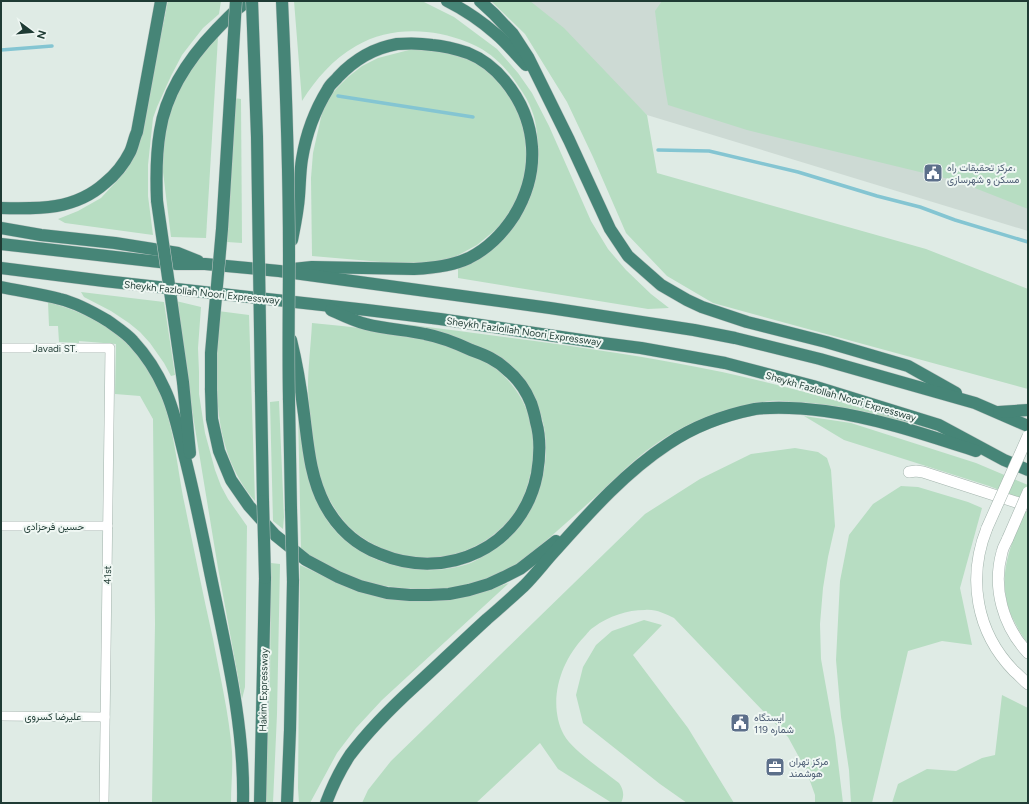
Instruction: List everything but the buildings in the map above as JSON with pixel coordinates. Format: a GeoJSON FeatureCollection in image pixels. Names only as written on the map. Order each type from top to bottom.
{"type":"FeatureCollection","features":[{"type":"Feature","properties":{"kind":"highway"},"geometry":{"type":"LineString","coordinates":[[1,208],[37,208],[66,204],[81,199],[100,188],[112,178],[130,152],[137,132],[161,1]]}},
{"type":"Feature","properties":{"kind":"highway"},"geometry":{"type":"LineString","coordinates":[[236,1],[222,229],[211,353],[212,419],[219,451],[231,480],[249,506],[276,535],[306,560],[338,577],[360,586],[387,593],[410,595],[449,594],[489,584],[520,569],[583,519]]}},
{"type":"Feature","properties":{"kind":"highway"},"geometry":{"type":"LineString","coordinates":[[194,494],[184,382],[157,201],[157,152],[160,130],[168,101],[179,77],[208,38],[249,1]]}},
{"type":"Feature","properties":{"kind":"highway","name":"Hakim Expressway"},"geometry":{"type":"LineString","coordinates":[[252,1],[257,136],[265,578],[260,803]]}},
{"type":"Feature","properties":{"kind":"highway"},"geometry":{"type":"LineString","coordinates":[[282,1],[286,82],[289,255],[289,400],[292,509],[290,722],[287,803]]}},
{"type":"Feature","properties":{"kind":"highway"},"geometry":{"type":"LineString","coordinates":[[447,1],[478,19],[496,34],[540,81]]}},
{"type":"Feature","properties":{"kind":"highway"},"geometry":{"type":"LineString","coordinates":[[480,1],[513,34],[528,57],[610,228],[628,256],[661,285],[702,308],[908,366],[975,403]]}},
{"type":"Feature","properties":{"kind":"highway"},"geometry":{"type":"LineString","coordinates":[[279,271],[312,267],[414,270],[430,268],[449,265],[469,258],[490,244],[508,225],[520,206],[528,186],[531,172],[531,132],[523,108],[513,90],[500,75],[486,63],[469,54],[447,46],[407,43],[389,46],[358,59],[328,87],[316,110],[307,136],[302,159],[297,213],[289,255]]}},
{"type":"Feature","properties":{"kind":"highway"},"geometry":{"type":"LineString","coordinates":[[1,228],[41,235],[115,243],[178,253],[205,264]]}},
{"type":"Feature","properties":{"kind":"highway"},"geometry":{"type":"LineString","coordinates":[[1,244],[177,264],[205,264],[279,271],[694,330],[820,358],[975,403],[1028,426]]}},
{"type":"Feature","properties":{"kind":"highway","name":"Sheykh Fazlollah Noori Expressway"},"geometry":{"type":"LineString","coordinates":[[1,268],[104,281],[317,304],[491,326],[640,348],[725,363],[813,386],[939,425],[1004,460],[1028,470]]}},
{"type":"Feature","properties":{"kind":"highway"},"geometry":{"type":"LineString","coordinates":[[1,288],[60,299],[96,314],[115,326],[131,340],[156,371],[166,390],[174,412],[194,494],[232,676],[241,745],[244,803]]}},
{"type":"Feature","properties":{"kind":"highway"},"geometry":{"type":"LineString","coordinates":[[288,327],[296,363],[312,473],[325,506],[333,519],[343,530],[370,550],[386,557],[411,563],[427,564],[452,562],[473,555],[485,549],[497,540],[520,516],[530,499],[536,480],[539,463],[539,430],[531,404],[520,383],[508,370],[492,358],[450,341],[419,333],[365,324],[317,304]]}},
{"type":"Feature","properties":{"kind":"highway"},"geometry":{"type":"LineString","coordinates":[[326,803],[345,764],[363,739],[394,705],[524,586],[583,519],[621,481],[643,462],[669,443],[693,430],[717,420],[756,409],[798,407],[847,414],[897,426],[1004,460]]}},
{"type":"Feature","properties":{"kind":"highway"},"geometry":{"type":"LineString","coordinates":[[998,412],[1028,410]]}},
{"type":"Feature","properties":{"kind":"street","name":"Javadi ST."},"geometry":{"type":"LineString","coordinates":[[1,348],[110,348]]}},
{"type":"Feature","properties":{"kind":"street","name":"41st"},"geometry":{"type":"LineString","coordinates":[[104,803],[110,348]]}},
{"type":"Feature","properties":{"kind":"street"},"geometry":{"type":"LineString","coordinates":[[1028,436],[987,528],[979,551],[977,569],[978,603],[982,619],[997,651],[1028,684]]}},
{"type":"Feature","properties":{"kind":"street"},"geometry":{"type":"LineString","coordinates":[[909,472],[923,472],[1028,506]]}},
{"type":"Feature","properties":{"kind":"street"},"geometry":{"type":"LineString","coordinates":[[1028,492],[1002,552],[998,582],[1000,597],[1008,623],[1023,648],[1028,653]]}},
{"type":"Feature","properties":{"kind":"street","name":"حسین فرحزادی"},"geometry":{"type":"LineString","coordinates":[[1,526],[108,526]]}},
{"type":"Feature","properties":{"kind":"street","name":"علیرضا کسروی"},"geometry":{"type":"LineString","coordinates":[[1,716],[105,717]]}},
{"type":"Feature","properties":{"kind":"shaded area","name":"مرکز تحقیقات راه، مسکن و شهرسازی"},"geometry":{"type":"Polygon","coordinates":[[[528,1],[1028,1],[1028,231],[647,115],[528,1]]]}},
{"type":"Feature","properties":{"kind":"green space"},"geometry":{"type":"Polygon","coordinates":[[[168,1],[221,1],[219,14],[203,28],[182,55],[171,76],[153,118],[148,165],[148,196],[153,235],[65,223],[58,219],[78,211],[101,198],[125,172],[134,155],[168,1]]]}},
{"type":"Feature","properties":{"kind":"green space"},"geometry":{"type":"Polygon","coordinates":[[[294,1],[422,1],[454,17],[497,49],[518,73],[532,93],[549,126],[591,221],[608,249],[626,270],[651,294],[669,308],[648,309],[458,278],[458,267],[512,228],[528,203],[534,185],[538,165],[538,155],[534,116],[525,95],[501,64],[477,46],[454,37],[411,31],[383,35],[369,40],[348,51],[332,63],[313,85],[302,101],[294,1]]]}},
{"type":"Feature","properties":{"kind":"green space"},"geometry":{"type":"Polygon","coordinates":[[[491,1],[530,1],[564,28],[647,115],[657,173],[926,249],[1028,289],[1028,389],[713,303],[667,276],[626,233],[567,102],[525,34],[491,1]]]}},
{"type":"Feature","properties":{"kind":"green space","name":"مرکز تحقیقات راه، مسکن و شهرسازی"},"geometry":{"type":"Polygon","coordinates":[[[662,1],[1028,1],[1028,209],[957,181],[747,130],[668,105],[655,11],[662,1]]]}},
{"type":"Feature","properties":{"kind":"green space"},"geometry":{"type":"Polygon","coordinates":[[[218,37],[206,238],[171,237],[163,172],[165,136],[169,115],[174,99],[194,63],[218,37]]]}},
{"type":"Feature","properties":{"kind":"green space"},"geometry":{"type":"Polygon","coordinates":[[[409,50],[426,50],[455,54],[470,60],[485,69],[498,81],[517,108],[525,136],[526,166],[524,178],[515,204],[499,227],[477,245],[453,258],[426,263],[405,264],[312,256],[311,178],[313,153],[324,104],[348,77],[362,66],[378,58],[409,50]]]}},
{"type":"Feature","properties":{"kind":"green space"},"geometry":{"type":"Polygon","coordinates":[[[234,98],[241,99],[242,243],[227,242],[234,98]]]}},
{"type":"Feature","properties":{"kind":"green space"},"geometry":{"type":"Polygon","coordinates":[[[81,292],[164,302],[175,375],[171,376],[150,343],[140,332],[111,311],[84,297],[81,292]]]}},
{"type":"Feature","properties":{"kind":"green space"},"geometry":{"type":"Polygon","coordinates":[[[176,301],[201,307],[198,348],[199,394],[205,433],[221,486],[228,499],[247,526],[245,687],[242,699],[218,568],[176,301]]]}},
{"type":"Feature","properties":{"kind":"green space"},"geometry":{"type":"Polygon","coordinates":[[[48,302],[63,306],[91,318],[127,343],[146,367],[162,399],[172,434],[185,506],[227,709],[232,752],[231,803],[152,803],[155,624],[153,419],[140,396],[115,394],[116,344],[79,341],[79,343],[59,342],[58,326],[49,326],[48,302]]]}},
{"type":"Feature","properties":{"kind":"green space"},"geometry":{"type":"Polygon","coordinates":[[[218,311],[249,315],[255,501],[240,480],[229,457],[222,434],[218,410],[217,386],[218,311]]]}},
{"type":"Feature","properties":{"kind":"green space"},"geometry":{"type":"Polygon","coordinates":[[[312,323],[387,332],[436,342],[485,361],[508,380],[516,390],[528,412],[534,436],[534,452],[530,476],[523,497],[512,517],[499,530],[468,550],[433,558],[415,558],[397,554],[379,547],[364,539],[352,530],[337,512],[326,493],[320,477],[315,455],[308,387],[312,323]]]}},
{"type":"Feature","properties":{"kind":"green space"},"geometry":{"type":"Polygon","coordinates":[[[404,324],[603,351],[683,364],[831,399],[938,431],[866,412],[829,405],[771,401],[734,408],[692,423],[653,446],[635,460],[589,503],[527,557],[497,575],[486,580],[464,586],[440,589],[409,589],[373,584],[348,576],[301,551],[298,412],[319,506],[325,517],[338,534],[354,547],[373,558],[393,565],[421,570],[440,570],[458,567],[475,561],[509,537],[521,523],[539,490],[544,471],[546,452],[545,433],[538,407],[527,385],[439,333],[404,324]]]}},
{"type":"Feature","properties":{"kind":"green space"},"geometry":{"type":"Polygon","coordinates":[[[279,401],[284,517],[283,529],[273,521],[270,402],[279,401]]]}},
{"type":"Feature","properties":{"kind":"green space"},"geometry":{"type":"Polygon","coordinates":[[[804,416],[851,423],[976,463],[1028,485],[1028,501],[989,486],[844,440],[804,416]]]}},
{"type":"Feature","properties":{"kind":"green space"},"geometry":{"type":"Polygon","coordinates":[[[795,448],[818,452],[827,458],[831,470],[835,526],[823,588],[820,624],[821,659],[835,737],[843,803],[815,803],[815,795],[806,770],[788,737],[674,618],[653,610],[638,610],[618,614],[591,629],[568,658],[559,683],[557,697],[559,723],[564,735],[581,754],[619,783],[623,792],[621,803],[612,803],[558,769],[540,743],[476,803],[362,803],[368,790],[391,761],[645,514],[700,479],[751,454],[795,448]]]}},
{"type":"Feature","properties":{"kind":"green space"},"geometry":{"type":"Polygon","coordinates":[[[901,486],[918,487],[968,502],[982,508],[960,588],[972,645],[942,641],[908,651],[872,803],[851,803],[849,770],[841,717],[836,660],[840,581],[849,535],[873,504],[901,486]]]}},
{"type":"Feature","properties":{"kind":"green space"},"geometry":{"type":"Polygon","coordinates":[[[1025,511],[1028,512],[1028,644],[1011,615],[1005,587],[1005,574],[1010,549],[1025,511]]]}},
{"type":"Feature","properties":{"kind":"green space"},"geometry":{"type":"Polygon","coordinates":[[[271,563],[280,564],[277,714],[273,803],[265,803],[270,686],[271,563]]]}},
{"type":"Feature","properties":{"kind":"green space"},"geometry":{"type":"Polygon","coordinates":[[[300,565],[349,588],[477,593],[509,583],[382,700],[356,728],[337,753],[310,803],[299,803],[298,788],[300,565]]]}},
{"type":"Feature","properties":{"kind":"green space"},"geometry":{"type":"Polygon","coordinates":[[[644,620],[662,625],[633,655],[688,728],[734,803],[687,803],[660,784],[583,723],[576,695],[583,667],[596,645],[612,631],[644,620]]]}},
{"type":"Feature","properties":{"kind":"green space"},"geometry":{"type":"Polygon","coordinates":[[[1002,695],[1028,708],[1028,803],[892,803],[898,784],[927,769],[956,771],[982,758],[995,755],[1002,695]]]}},
{"type":"Feature","properties":{"kind":"waterway"},"geometry":{"type":"LineString","coordinates":[[1,50],[52,46]]}},
{"type":"Feature","properties":{"kind":"waterway"},"geometry":{"type":"LineString","coordinates":[[338,96],[473,117]]}},
{"type":"Feature","properties":{"kind":"waterway"},"geometry":{"type":"LineString","coordinates":[[658,150],[709,151],[798,172],[877,196],[920,207],[955,220],[1028,242]]}},
{"type":"Feature","properties":{"kind":"place","name":"مرکز تحقیقات راه، مسکن و شهرسازی"},"geometry":{"type":"Point","coordinates":[933,173]}},
{"type":"Feature","properties":{"kind":"place","name":"ایستگاه شماره 119"},"geometry":{"type":"Point","coordinates":[740,723]}},
{"type":"Feature","properties":{"kind":"place","name":"مرکز تهران هوشمند"},"geometry":{"type":"Point","coordinates":[775,767]}}]}
